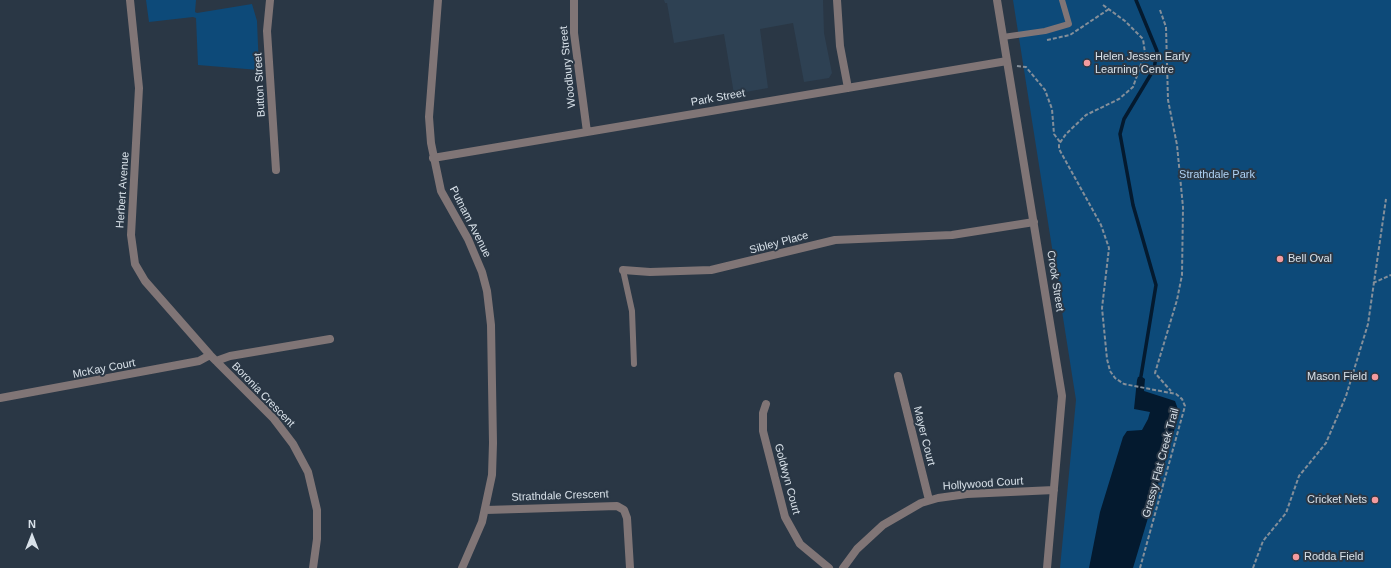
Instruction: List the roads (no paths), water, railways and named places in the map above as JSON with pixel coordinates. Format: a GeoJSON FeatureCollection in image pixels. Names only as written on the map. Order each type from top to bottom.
{"type":"FeatureCollection","features":[{"type":"Feature","properties":{"kind":"street","name":"Herbert Avenue"},"geometry":{"type":"LineString","coordinates":[[130,0],[140,88],[131,236],[132,257],[145,281],[213,358]]}},
{"type":"Feature","properties":{"kind":"street","name":"Button Street"},"geometry":{"type":"LineString","coordinates":[[270,0],[267,30],[276,170]]}},
{"type":"Feature","properties":{"kind":"street","name":"Putnam Avenue"},"geometry":{"type":"LineString","coordinates":[[438,0],[429,117],[434,158],[441,191],[476,255],[486,285],[490,308],[493,443],[492,475],[486,510],[479,532],[462,568]]}},
{"type":"Feature","properties":{"kind":"street","name":"Woodbury Street"},"geometry":{"type":"LineString","coordinates":[[574,0],[574,33],[587,132]]}},
{"type":"Feature","properties":{"kind":"street"},"geometry":{"type":"LineString","coordinates":[[837,0],[840,46],[848,88]]}},
{"type":"Feature","properties":{"kind":"street","name":"Crook Street"},"geometry":{"type":"LineString","coordinates":[[997,0],[1062,396],[1047,568]]}},
{"type":"Feature","properties":{"kind":"street","name":"Park Street"},"geometry":{"type":"LineString","coordinates":[[434,158],[848,88],[1008,64]]}},
{"type":"Feature","properties":{"kind":"street","name":"Sibley Place"},"geometry":{"type":"LineString","coordinates":[[624,270],[650,272],[711,270],[835,240],[952,235],[1034,222]]}},
{"type":"Feature","properties":{"kind":"street","name":"McKay Court"},"geometry":{"type":"LineString","coordinates":[[0,398],[213,358],[330,339]]}},
{"type":"Feature","properties":{"kind":"street","name":"Boronia Crescent"},"geometry":{"type":"LineString","coordinates":[[213,358],[285,431],[305,466],[312,485],[317,510],[317,539],[313,568]]}},
{"type":"Feature","properties":{"kind":"street","name":"Mayer Court"},"geometry":{"type":"LineString","coordinates":[[898,376],[929,500]]}},
{"type":"Feature","properties":{"kind":"street","name":"Goldwyn Court"},"geometry":{"type":"LineString","coordinates":[[766,404],[763,413],[763,431],[785,517],[800,544],[829,568]]}},
{"type":"Feature","properties":{"kind":"street","name":"Hollywood Court"},"geometry":{"type":"LineString","coordinates":[[843,568],[858,549],[883,525],[913,507],[929,500],[967,494],[1054,490]]}},
{"type":"Feature","properties":{"kind":"street","name":"Strathdale Crescent"},"geometry":{"type":"LineString","coordinates":[[486,510],[617,506],[624,510],[627,518],[630,568]]}},
{"type":"Feature","properties":{"kind":"lane"},"geometry":{"type":"LineString","coordinates":[[1003,37],[1045,31],[1069,24],[1062,0]]}},
{"type":"Feature","properties":{"kind":"lane","name":"Sibley Place"},"geometry":{"type":"LineString","coordinates":[[624,270],[632,311],[634,364]]}},
{"type":"Feature","properties":{"kind":"waterway"},"geometry":{"type":"LineString","coordinates":[[1136,0],[1157,51],[1154,69],[1124,119],[1120,134],[1133,205],[1156,285],[1141,376]]}},
{"type":"Feature","properties":{"kind":"place","name":"Helen Jessen Early Learning Centre"},"geometry":{"type":"Point","coordinates":[1087,63]}},
{"type":"Feature","properties":{"kind":"place","name":"Bell Oval"},"geometry":{"type":"Point","coordinates":[1280,259]}},
{"type":"Feature","properties":{"kind":"place","name":"Mason Field"},"geometry":{"type":"Point","coordinates":[1375,377]}},
{"type":"Feature","properties":{"kind":"place","name":"Cricket Nets"},"geometry":{"type":"Point","coordinates":[1375,500]}},
{"type":"Feature","properties":{"kind":"place","name":"Rodda Field"},"geometry":{"type":"Point","coordinates":[1296,557]}},
{"type":"Feature","properties":{"kind":"park label","name":"Strathdale Park"},"geometry":{"type":"Point","coordinates":[1217,175]}}]}
